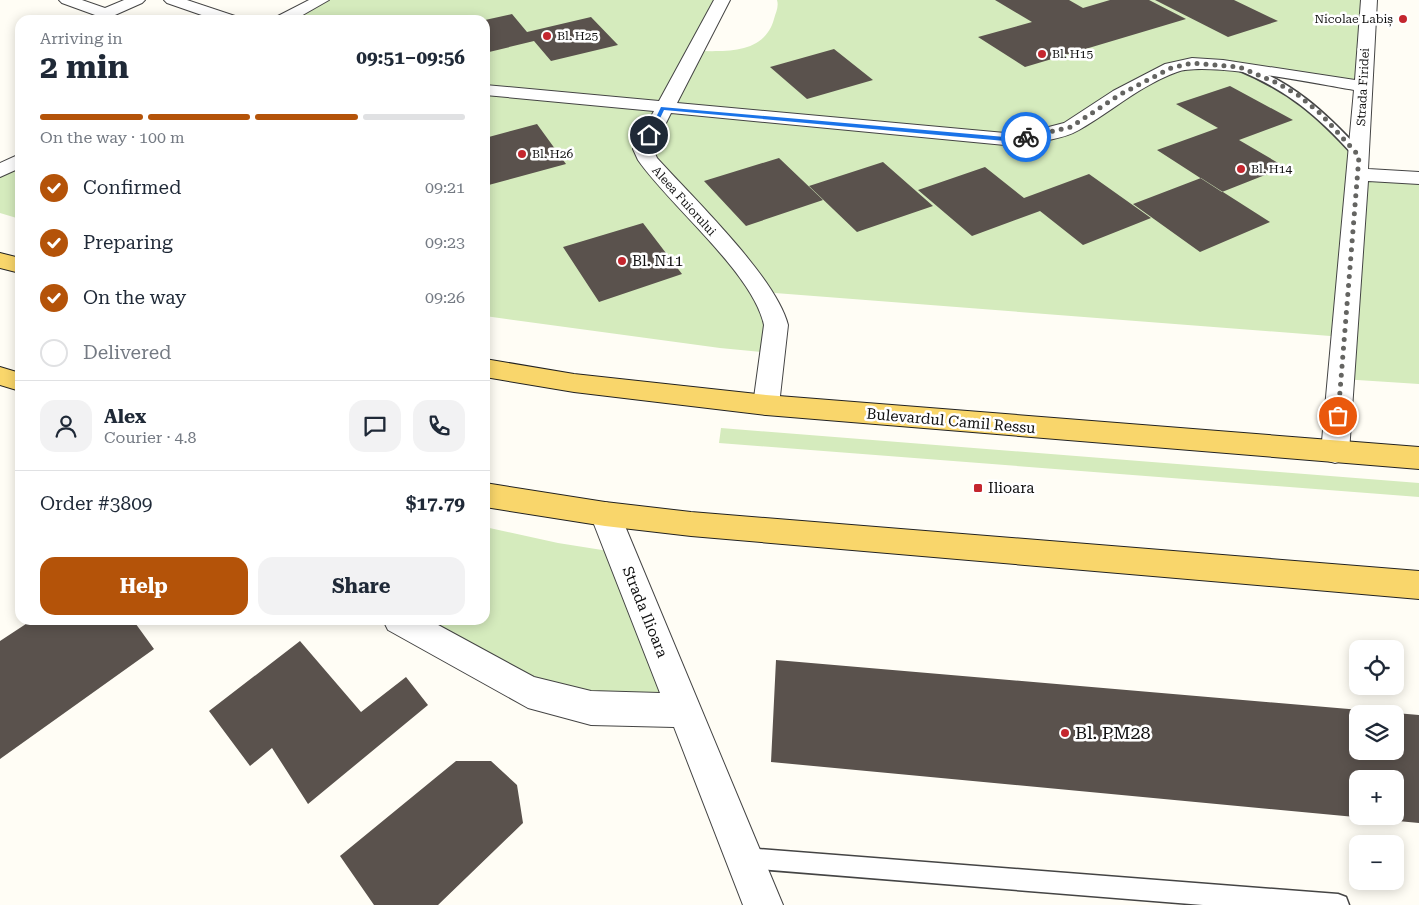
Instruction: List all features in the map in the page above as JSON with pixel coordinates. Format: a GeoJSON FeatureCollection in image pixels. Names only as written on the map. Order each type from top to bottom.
{"type":"FeatureCollection","features":[{"type":"Feature","properties":{"kind":"main road"},"geometry":{"type":"LineString","coordinates":[[0,260],[15,264]]}},
{"type":"Feature","properties":{"kind":"main road","name":"Bulevardul Camil Ressu"},"geometry":{"type":"LineString","coordinates":[[490,369],[574,382],[766,405],[1419,458]]}},
{"type":"Feature","properties":{"kind":"main road"},"geometry":{"type":"LineString","coordinates":[[490,496],[605,514],[691,524],[1419,585]]}},
{"type":"Feature","properties":{"kind":"street"},"geometry":{"type":"LineString","coordinates":[[68,0],[106,14],[137,0]]}},
{"type":"Feature","properties":{"kind":"street"},"geometry":{"type":"LineString","coordinates":[[172,0],[217,15]]}},
{"type":"Feature","properties":{"kind":"street"},"geometry":{"type":"LineString","coordinates":[[292,15],[321,0]]}},
{"type":"Feature","properties":{"kind":"street","name":"Aleea Fuiorului"},"geometry":{"type":"LineString","coordinates":[[722,0],[642,149],[648,160],[740,263],[773,312],[776,325],[766,405]]}},
{"type":"Feature","properties":{"kind":"street","name":"Strada Firidei"},"geometry":{"type":"LineString","coordinates":[[1335,452],[1359,165],[1362,86],[1369,0]]}},
{"type":"Feature","properties":{"kind":"street"},"geometry":{"type":"LineString","coordinates":[[490,91],[1005,139],[1042,135],[1071,127],[1119,95],[1171,68],[1192,63],[1239,67],[1362,86]]}},
{"type":"Feature","properties":{"kind":"street"},"geometry":{"type":"LineString","coordinates":[[0,170],[15,162]]}},
{"type":"Feature","properties":{"kind":"street"},"geometry":{"type":"LineString","coordinates":[[1359,165],[1419,178]]}},
{"type":"Feature","properties":{"kind":"street","name":"Strada Ilioara"},"geometry":{"type":"LineString","coordinates":[[605,514],[763,905]]}},
{"type":"Feature","properties":{"kind":"street"},"geometry":{"type":"LineString","coordinates":[[408,625],[528,692],[591,708],[684,710]]}},
{"type":"Feature","properties":{"kind":"lane"},"geometry":{"type":"LineString","coordinates":[[1239,67],[1277,83],[1298,95],[1321,114],[1359,165]]}},
{"type":"Feature","properties":{"kind":"lane"},"geometry":{"type":"LineString","coordinates":[[744,858],[1338,905]]}},
{"type":"Feature","properties":{"kind":"green space"},"geometry":{"type":"Polygon","coordinates":[[[321,0],[722,0],[695,51],[707,51],[742,48],[753,45],[762,39],[769,31],[774,19],[777,0],[1369,0],[1362,86],[1242,68],[1277,83],[1359,155],[1358,174],[1419,178],[1419,384],[1342,379],[1343,337],[761,292],[773,353],[720,348],[490,317],[490,15],[292,15],[321,0]]]}},
{"type":"Feature","properties":{"kind":"green space"},"geometry":{"type":"Polygon","coordinates":[[[15,163],[15,218],[0,213],[0,171],[15,163]]]}},
{"type":"Feature","properties":{"kind":"green space"},"geometry":{"type":"Polygon","coordinates":[[[721,428],[1419,483],[1419,497],[719,443],[721,428]]]}},
{"type":"Feature","properties":{"kind":"green space"},"geometry":{"type":"Polygon","coordinates":[[[490,528],[558,543],[621,553],[684,710],[591,708],[410,625],[490,625],[490,528]]]}},
{"type":"Feature","properties":{"kind":"building"},"geometry":{"type":"Polygon","coordinates":[[[995,0],[1069,0],[1083,8],[1110,0],[1149,0],[1186,19],[1025,67],[978,37],[1032,22],[995,0]]]}},
{"type":"Feature","properties":{"kind":"building"},"geometry":{"type":"Polygon","coordinates":[[[1155,0],[1234,0],[1278,21],[1228,37],[1155,0]]]}},
{"type":"Feature","properties":{"kind":"building","name":"Bl. H25"},"geometry":{"type":"Polygon","coordinates":[[[512,14],[527,32],[591,17],[618,45],[551,61],[534,41],[490,52],[490,19],[512,14]]]}},
{"type":"Feature","properties":{"kind":"building"},"geometry":{"type":"Polygon","coordinates":[[[834,49],[873,80],[807,99],[770,67],[834,49]]]}},
{"type":"Feature","properties":{"kind":"building"},"geometry":{"type":"Polygon","coordinates":[[[1230,86],[1293,120],[1239,140],[1285,167],[1222,192],[1157,150],[1218,128],[1176,104],[1230,86]]]}},
{"type":"Feature","properties":{"kind":"building","name":"Bl. H26"},"geometry":{"type":"Polygon","coordinates":[[[537,124],[566,164],[490,185],[490,137],[537,124]]]}},
{"type":"Feature","properties":{"kind":"building"},"geometry":{"type":"Polygon","coordinates":[[[779,158],[823,200],[746,226],[704,181],[779,158]]]}},
{"type":"Feature","properties":{"kind":"building"},"geometry":{"type":"Polygon","coordinates":[[[883,162],[933,206],[857,232],[809,186],[883,162]]]}},
{"type":"Feature","properties":{"kind":"building"},"geometry":{"type":"Polygon","coordinates":[[[985,167],[1024,198],[1089,174],[1151,218],[1083,245],[1040,211],[972,236],[918,190],[985,167]]]}},
{"type":"Feature","properties":{"kind":"building"},"geometry":{"type":"Polygon","coordinates":[[[1201,178],[1270,222],[1200,252],[1133,204],[1201,178]]]}},
{"type":"Feature","properties":{"kind":"building","name":"Bl. N11"},"geometry":{"type":"Polygon","coordinates":[[[643,223],[682,274],[599,302],[563,247],[643,223]]]}},
{"type":"Feature","properties":{"kind":"building"},"geometry":{"type":"Polygon","coordinates":[[[24,625],[137,625],[154,649],[0,759],[0,641],[24,625]]]}},
{"type":"Feature","properties":{"kind":"building"},"geometry":{"type":"Polygon","coordinates":[[[300,641],[361,712],[406,677],[428,705],[308,804],[272,748],[250,766],[209,711],[300,641]]]}},
{"type":"Feature","properties":{"kind":"building","name":"Bl. PM28"},"geometry":{"type":"Polygon","coordinates":[[[776,660],[1349,709],[1349,760],[1404,760],[1404,714],[1419,715],[1419,823],[1404,822],[1404,770],[1349,770],[1349,816],[771,762],[776,660]]]}},
{"type":"Feature","properties":{"kind":"building"},"geometry":{"type":"Polygon","coordinates":[[[456,761],[491,761],[517,785],[523,823],[438,905],[374,905],[340,856],[456,761]]]}},
{"type":"Feature","properties":{"kind":"way so far"},"geometry":{"type":"LineString","coordinates":[[1026,137],[1042,135],[1071,127],[1119,95],[1171,68],[1192,63],[1239,67],[1257,74],[1298,95],[1321,114],[1359,156],[1338,416]]}},
{"type":"Feature","properties":{"kind":"place","name":"Nicolae Labiș"},"geometry":{"type":"Point","coordinates":[1403,19]}},
{"type":"Feature","properties":{"kind":"place","name":"Bl. H25"},"geometry":{"type":"Point","coordinates":[547,36]}},
{"type":"Feature","properties":{"kind":"place","name":"Bl. H15"},"geometry":{"type":"Point","coordinates":[1042,54]}},
{"type":"Feature","properties":{"kind":"place","name":"Bl. H26"},"geometry":{"type":"Point","coordinates":[522,154]}},
{"type":"Feature","properties":{"kind":"place","name":"Bl. H14"},"geometry":{"type":"Point","coordinates":[1241,169]}},
{"type":"Feature","properties":{"kind":"place","name":"Bl. N11"},"geometry":{"type":"Point","coordinates":[622,261]}},
{"type":"Feature","properties":{"kind":"place","name":"Ilioara"},"geometry":{"type":"Point","coordinates":[978,488]}},
{"type":"Feature","properties":{"kind":"place","name":"Bl. PM28"},"geometry":{"type":"Point","coordinates":[1065,733]}},
{"type":"Feature","properties":{"kind":"route"},"geometry":{"type":"LineString","coordinates":[[649,135],[663,108],[1005,139],[1026,137]]}}]}
